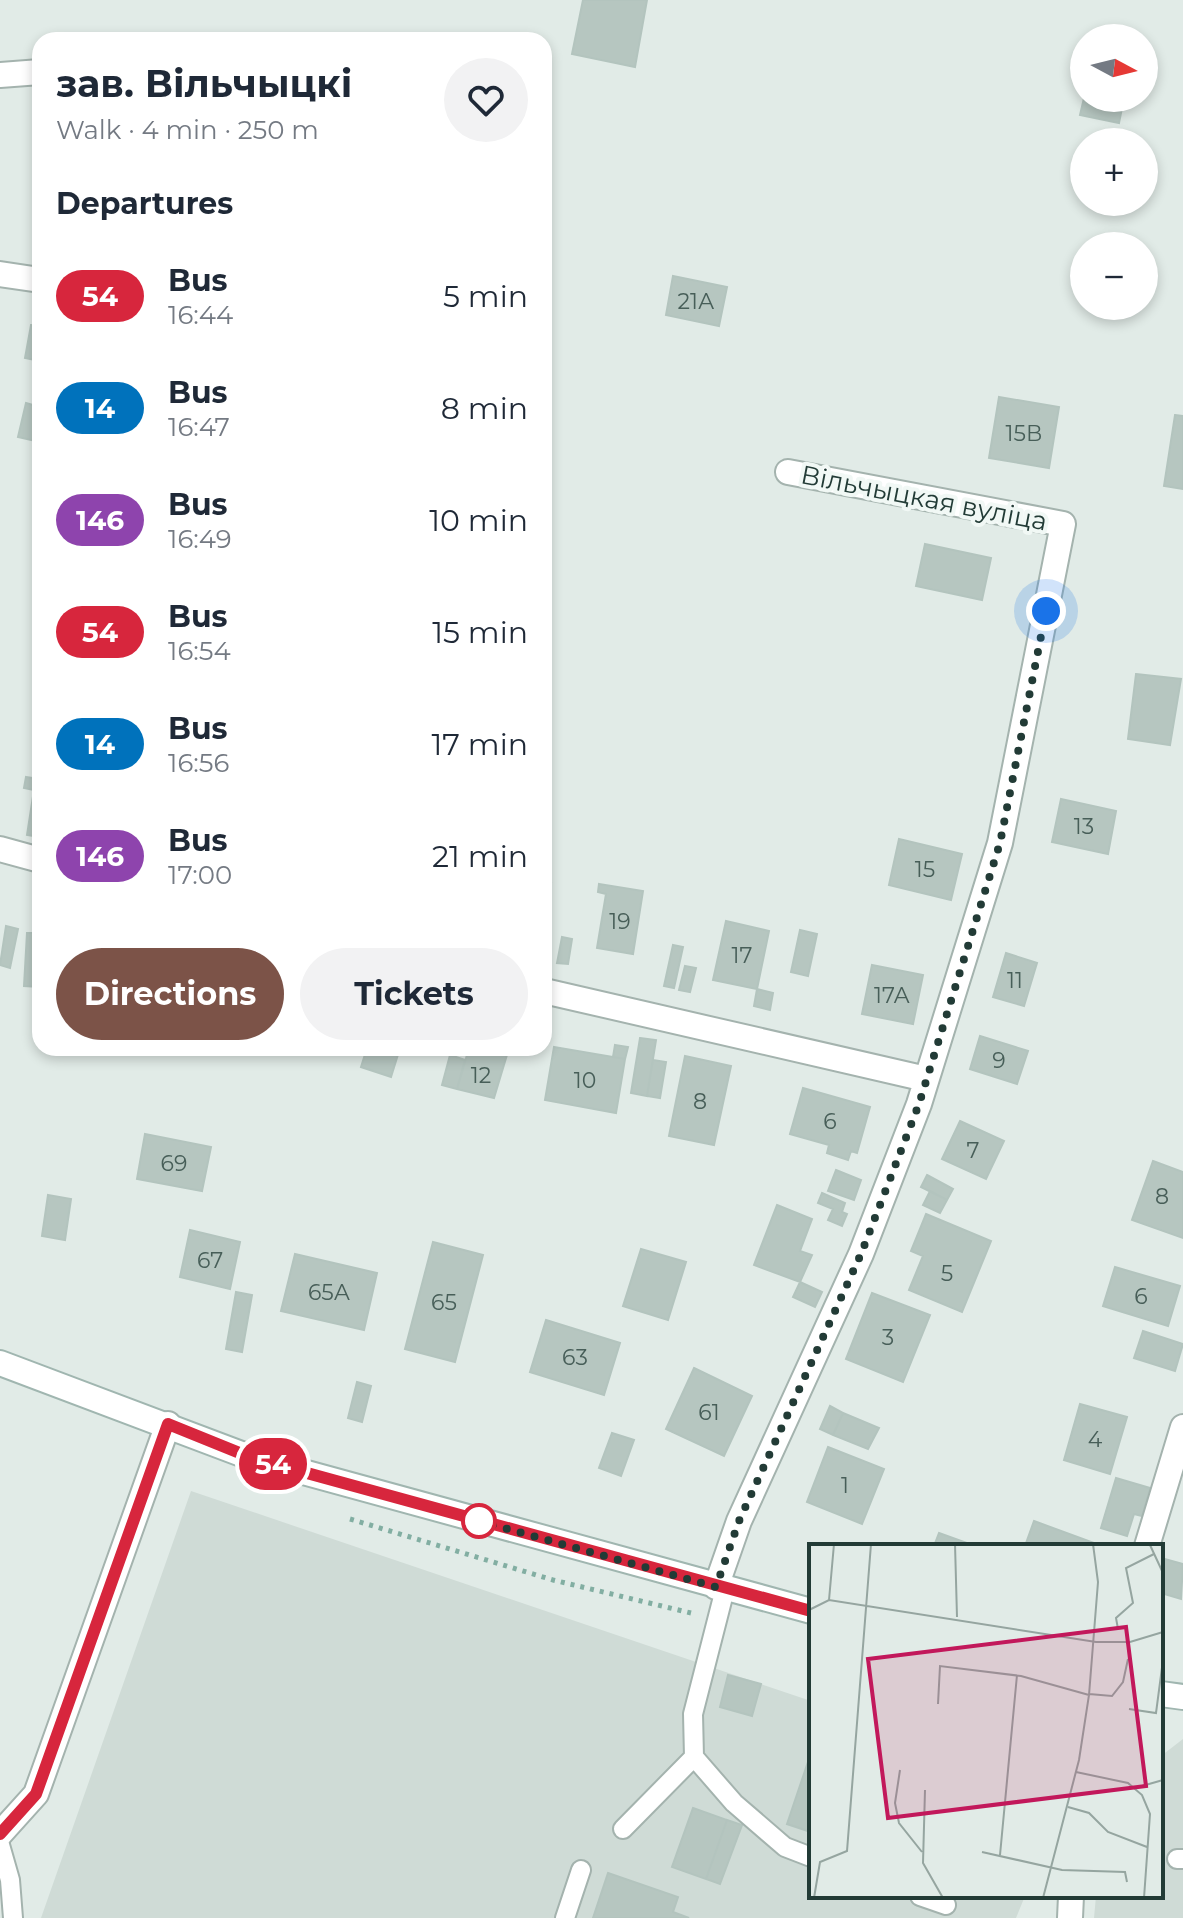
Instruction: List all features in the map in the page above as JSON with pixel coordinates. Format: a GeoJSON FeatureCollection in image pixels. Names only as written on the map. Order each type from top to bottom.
{"type":"FeatureCollection","features":[{"type":"Feature","properties":{"kind":"street"},"geometry":{"type":"LineString","coordinates":[[0,75],[32,73]]}},
{"type":"Feature","properties":{"kind":"street"},"geometry":{"type":"LineString","coordinates":[[0,274],[32,279]]}},
{"type":"Feature","properties":{"kind":"street","name":"Вільчыцкая вуліца"},"geometry":{"type":"LineString","coordinates":[[721,1588],[739,1521],[861,1254],[926,1079],[1000,843],[1063,524],[788,472]]}},
{"type":"Feature","properties":{"kind":"street"},"geometry":{"type":"LineString","coordinates":[[0,849],[32,858]]}},
{"type":"Feature","properties":{"kind":"street"},"geometry":{"type":"LineString","coordinates":[[552,993],[926,1079]]}},
{"type":"Feature","properties":{"kind":"street"},"geometry":{"type":"LineString","coordinates":[[0,1363],[252,1458],[809,1610]]}},
{"type":"Feature","properties":{"kind":"street"},"geometry":{"type":"LineString","coordinates":[[0,1834],[36,1794],[168,1424]]}},
{"type":"Feature","properties":{"kind":"street"},"geometry":{"type":"LineString","coordinates":[[1148,1544],[1183,1427]]}},
{"type":"Feature","properties":{"kind":"street"},"geometry":{"type":"LineString","coordinates":[[1163,1694],[1183,1697]]}},
{"type":"Feature","properties":{"kind":"street"},"geometry":{"type":"LineString","coordinates":[[1070,1918],[1071,1898]]}},
{"type":"Feature","properties":{"kind":"lane"},"geometry":{"type":"LineString","coordinates":[[721,1588],[693,1714],[694,1757],[734,1803],[785,1847],[809,1856]]}},
{"type":"Feature","properties":{"kind":"lane"},"geometry":{"type":"LineString","coordinates":[[623,1829],[694,1757]]}},
{"type":"Feature","properties":{"kind":"lane"},"geometry":{"type":"LineString","coordinates":[[0,1845],[10,1880],[13,1918]]}},
{"type":"Feature","properties":{"kind":"lane"},"geometry":{"type":"LineString","coordinates":[[565,1918],[581,1870]]}},
{"type":"Feature","properties":{"kind":"lane"},"geometry":{"type":"LineString","coordinates":[[926,1898],[946,1905]]}},
{"type":"Feature","properties":{"kind":"shaded area"},"geometry":{"type":"Polygon","coordinates":[[[191,1491],[809,1700],[809,1898],[1024,1898],[1016,1918],[41,1918],[191,1491]]]}},
{"type":"Feature","properties":{"kind":"shaded area"},"geometry":{"type":"Polygon","coordinates":[[[1183,1739],[1183,1918],[1094,1918],[1096,1898],[1163,1898],[1163,1754],[1183,1739]]]}},
{"type":"Feature","properties":{"kind":"building"},"geometry":{"type":"Polygon","coordinates":[[[583,0],[647,0],[635,67],[572,54],[583,0]]]}},
{"type":"Feature","properties":{"kind":"building"},"geometry":{"type":"Polygon","coordinates":[[[1081,112],[1121,112],[1119,123],[1080,115],[1081,112]]]}},
{"type":"Feature","properties":{"kind":"building"},"geometry":{"type":"Polygon","coordinates":[[[673,276],[727,287],[719,326],[666,315],[673,276]]]}},
{"type":"Feature","properties":{"kind":"building"},"geometry":{"type":"Polygon","coordinates":[[[31,325],[32,325],[32,359],[25,358],[31,325]]]}},
{"type":"Feature","properties":{"kind":"building"},"geometry":{"type":"Polygon","coordinates":[[[999,397],[1059,407],[1049,468],[989,458],[999,397]]]}},
{"type":"Feature","properties":{"kind":"building"},"geometry":{"type":"Polygon","coordinates":[[[26,403],[32,405],[32,440],[18,437],[26,403]]]}},
{"type":"Feature","properties":{"kind":"building"},"geometry":{"type":"Polygon","coordinates":[[[1175,415],[1183,416],[1183,489],[1164,486],[1175,415]]]}},
{"type":"Feature","properties":{"kind":"building"},"geometry":{"type":"Polygon","coordinates":[[[925,544],[991,558],[982,600],[916,586],[925,544]]]}},
{"type":"Feature","properties":{"kind":"building"},"geometry":{"type":"Polygon","coordinates":[[[1136,674],[1181,679],[1170,745],[1128,739],[1136,674]]]}},
{"type":"Feature","properties":{"kind":"building"},"geometry":{"type":"Polygon","coordinates":[[[26,777],[32,778],[32,790],[24,788],[26,777]]]}},
{"type":"Feature","properties":{"kind":"building"},"geometry":{"type":"Polygon","coordinates":[[[1061,799],[1116,811],[1108,854],[1052,842],[1061,799]]]}},
{"type":"Feature","properties":{"kind":"building"},"geometry":{"type":"Polygon","coordinates":[[[32,803],[32,836],[27,835],[32,803]]]}},
{"type":"Feature","properties":{"kind":"building"},"geometry":{"type":"Polygon","coordinates":[[[899,839],[962,854],[951,900],[889,885],[899,839]]]}},
{"type":"Feature","properties":{"kind":"building"},"geometry":{"type":"Polygon","coordinates":[[[599,884],[643,891],[633,954],[597,948],[606,894],[598,892],[599,884]]]}},
{"type":"Feature","properties":{"kind":"building"},"geometry":{"type":"Polygon","coordinates":[[[726,921],[769,931],[757,989],[713,980],[726,921]]]}},
{"type":"Feature","properties":{"kind":"building"},"geometry":{"type":"Polygon","coordinates":[[[6,926],[18,929],[10,968],[0,965],[6,926]]]}},
{"type":"Feature","properties":{"kind":"building"},"geometry":{"type":"Polygon","coordinates":[[[800,930],[817,934],[808,976],[791,972],[800,930]]]}},
{"type":"Feature","properties":{"kind":"building"},"geometry":{"type":"Polygon","coordinates":[[[27,933],[32,933],[32,986],[24,986],[27,933]]]}},
{"type":"Feature","properties":{"kind":"building"},"geometry":{"type":"Polygon","coordinates":[[[562,937],[572,939],[568,964],[557,963],[562,937]]]}},
{"type":"Feature","properties":{"kind":"building"},"geometry":{"type":"Polygon","coordinates":[[[673,945],[683,947],[674,988],[664,986],[673,945]]]}},
{"type":"Feature","properties":{"kind":"building"},"geometry":{"type":"Polygon","coordinates":[[[1006,953],[1037,963],[1024,1006],[993,997],[1006,953]]]}},
{"type":"Feature","properties":{"kind":"building"},"geometry":{"type":"Polygon","coordinates":[[[872,965],[923,975],[913,1024],[862,1014],[872,965]]]}},
{"type":"Feature","properties":{"kind":"building"},"geometry":{"type":"Polygon","coordinates":[[[685,966],[696,968],[690,992],[679,990],[685,966]]]}},
{"type":"Feature","properties":{"kind":"building"},"geometry":{"type":"Polygon","coordinates":[[[757,989],[773,993],[770,1010],[754,1006],[757,989]]]}},
{"type":"Feature","properties":{"kind":"building"},"geometry":{"type":"Polygon","coordinates":[[[980,1036],[1028,1051],[1017,1084],[970,1069],[980,1036]]]}},
{"type":"Feature","properties":{"kind":"building"},"geometry":{"type":"Polygon","coordinates":[[[640,1038],[656,1040],[647,1096],[631,1093],[640,1038]]]}},
{"type":"Feature","properties":{"kind":"building"},"geometry":{"type":"Polygon","coordinates":[[[615,1045],[628,1047],[625,1059],[613,1057],[615,1045]]]}},
{"type":"Feature","properties":{"kind":"building"},"geometry":{"type":"Polygon","coordinates":[[[554,1047],[625,1059],[616,1113],[545,1100],[554,1047]]]}},
{"type":"Feature","properties":{"kind":"building"},"geometry":{"type":"Polygon","coordinates":[[[364,1056],[398,1056],[391,1077],[361,1067],[364,1056]]]}},
{"type":"Feature","properties":{"kind":"building"},"geometry":{"type":"Polygon","coordinates":[[[450,1056],[465,1060],[457,1089],[442,1085],[450,1056]]]}},
{"type":"Feature","properties":{"kind":"building"},"geometry":{"type":"Polygon","coordinates":[[[467,1056],[507,1056],[494,1098],[457,1089],[467,1056]]]}},
{"type":"Feature","properties":{"kind":"building"},"geometry":{"type":"Polygon","coordinates":[[[685,1056],[731,1066],[714,1145],[669,1136],[685,1056]]]}},
{"type":"Feature","properties":{"kind":"building"},"geometry":{"type":"Polygon","coordinates":[[[653,1060],[666,1062],[660,1098],[647,1096],[653,1060]]]}},
{"type":"Feature","properties":{"kind":"building"},"geometry":{"type":"Polygon","coordinates":[[[803,1088],[870,1107],[857,1153],[851,1151],[848,1160],[827,1153],[829,1145],[790,1134],[803,1088]]]}},
{"type":"Feature","properties":{"kind":"building"},"geometry":{"type":"Polygon","coordinates":[[[960,1121],[1004,1141],[986,1179],[942,1159],[960,1121]]]}},
{"type":"Feature","properties":{"kind":"building"},"geometry":{"type":"Polygon","coordinates":[[[145,1134],[211,1147],[202,1191],[137,1179],[145,1134]]]}},
{"type":"Feature","properties":{"kind":"building"},"geometry":{"type":"Polygon","coordinates":[[[1153,1161],[1183,1172],[1183,1238],[1132,1220],[1153,1161]]]}},
{"type":"Feature","properties":{"kind":"building"},"geometry":{"type":"Polygon","coordinates":[[[836,1170],[861,1180],[854,1200],[828,1191],[836,1170]]]}},
{"type":"Feature","properties":{"kind":"building"},"geometry":{"type":"Polygon","coordinates":[[[927,1175],[953,1189],[947,1200],[921,1187],[927,1175]]]}},
{"type":"Feature","properties":{"kind":"building"},"geometry":{"type":"Polygon","coordinates":[[[930,1191],[947,1200],[940,1213],[923,1205],[930,1191]]]}},
{"type":"Feature","properties":{"kind":"building"},"geometry":{"type":"Polygon","coordinates":[[[822,1193],[845,1203],[842,1212],[847,1214],[842,1226],[828,1220],[833,1209],[818,1203],[822,1193]]]}},
{"type":"Feature","properties":{"kind":"building"},"geometry":{"type":"Polygon","coordinates":[[[48,1195],[71,1199],[65,1240],[42,1236],[48,1195]]]}},
{"type":"Feature","properties":{"kind":"building"},"geometry":{"type":"Polygon","coordinates":[[[777,1205],[812,1219],[800,1251],[812,1255],[800,1282],[754,1265],[777,1205]]]}},
{"type":"Feature","properties":{"kind":"building"},"geometry":{"type":"Polygon","coordinates":[[[926,1214],[991,1241],[962,1312],[909,1290],[923,1256],[911,1251],[926,1214]]]}},
{"type":"Feature","properties":{"kind":"building"},"geometry":{"type":"Polygon","coordinates":[[[190,1230],[240,1242],[230,1289],[180,1277],[190,1230]]]}},
{"type":"Feature","properties":{"kind":"building"},"geometry":{"type":"Polygon","coordinates":[[[433,1242],[483,1255],[455,1362],[405,1349],[433,1242]]]}},
{"type":"Feature","properties":{"kind":"building"},"geometry":{"type":"Polygon","coordinates":[[[641,1249],[686,1262],[668,1320],[623,1306],[641,1249]]]}},
{"type":"Feature","properties":{"kind":"building"},"geometry":{"type":"Polygon","coordinates":[[[295,1254],[377,1273],[364,1330],[281,1311],[295,1254]]]}},
{"type":"Feature","properties":{"kind":"building"},"geometry":{"type":"Polygon","coordinates":[[[1115,1267],[1180,1286],[1168,1326],[1103,1306],[1115,1267]]]}},
{"type":"Feature","properties":{"kind":"building"},"geometry":{"type":"Polygon","coordinates":[[[800,1282],[822,1292],[815,1307],[793,1297],[800,1282]]]}},
{"type":"Feature","properties":{"kind":"building"},"geometry":{"type":"Polygon","coordinates":[[[236,1292],[252,1295],[242,1352],[226,1349],[236,1292]]]}},
{"type":"Feature","properties":{"kind":"building"},"geometry":{"type":"Polygon","coordinates":[[[872,1293],[930,1315],[903,1382],[846,1359],[872,1293]]]}},
{"type":"Feature","properties":{"kind":"building"},"geometry":{"type":"Polygon","coordinates":[[[546,1320],[620,1343],[604,1395],[530,1372],[546,1320]]]}},
{"type":"Feature","properties":{"kind":"building"},"geometry":{"type":"Polygon","coordinates":[[[1143,1331],[1183,1344],[1175,1371],[1134,1358],[1143,1331]]]}},
{"type":"Feature","properties":{"kind":"building"},"geometry":{"type":"Polygon","coordinates":[[[694,1368],[752,1396],[724,1456],[666,1429],[694,1368]]]}},
{"type":"Feature","properties":{"kind":"building"},"geometry":{"type":"Polygon","coordinates":[[[357,1382],[371,1386],[362,1422],[348,1418],[357,1382]]]}},
{"type":"Feature","properties":{"kind":"building"},"geometry":{"type":"Polygon","coordinates":[[[1080,1404],[1127,1417],[1110,1474],[1064,1460],[1080,1404]]]}},
{"type":"Feature","properties":{"kind":"building"},"geometry":{"type":"Polygon","coordinates":[[[830,1406],[843,1413],[833,1435],[820,1429],[830,1406]]]}},
{"type":"Feature","properties":{"kind":"building"},"geometry":{"type":"Polygon","coordinates":[[[843,1413],[879,1428],[868,1449],[833,1435],[843,1413]]]}},
{"type":"Feature","properties":{"kind":"building"},"geometry":{"type":"Polygon","coordinates":[[[612,1433],[634,1440],[621,1476],[599,1468],[612,1433]]]}},
{"type":"Feature","properties":{"kind":"building"},"geometry":{"type":"Polygon","coordinates":[[[828,1447],[884,1469],[862,1524],[807,1502],[828,1447]]]}},
{"type":"Feature","properties":{"kind":"building"},"geometry":{"type":"Polygon","coordinates":[[[1116,1478],[1150,1488],[1142,1516],[1134,1514],[1127,1536],[1101,1528],[1116,1478]]]}},
{"type":"Feature","properties":{"kind":"building"},"geometry":{"type":"Polygon","coordinates":[[[1034,1521],[1097,1544],[1026,1544],[1034,1521]]]}},
{"type":"Feature","properties":{"kind":"building"},"geometry":{"type":"Polygon","coordinates":[[[939,1533],[969,1544],[935,1544],[939,1533]]]}},
{"type":"Feature","properties":{"kind":"building"},"geometry":{"type":"Polygon","coordinates":[[[1163,1559],[1183,1564],[1181,1599],[1163,1594],[1163,1559]]]}},
{"type":"Feature","properties":{"kind":"building"},"geometry":{"type":"Polygon","coordinates":[[[728,1675],[761,1684],[752,1716],[720,1707],[728,1675]]]}},
{"type":"Feature","properties":{"kind":"building"},"geometry":{"type":"Polygon","coordinates":[[[809,1759],[809,1831],[787,1824],[809,1759]]]}},
{"type":"Feature","properties":{"kind":"building"},"geometry":{"type":"Polygon","coordinates":[[[693,1808],[727,1820],[706,1879],[672,1867],[693,1808]]]}},
{"type":"Feature","properties":{"kind":"building"},"geometry":{"type":"Polygon","coordinates":[[[727,1820],[742,1825],[720,1884],[706,1879],[727,1820]]]}},
{"type":"Feature","properties":{"kind":"building"},"geometry":{"type":"Polygon","coordinates":[[[608,1873],[678,1897],[673,1912],[689,1918],[593,1918],[608,1873]]]}},
{"type":"Feature","properties":{"kind":"bus line","name":"54"},"geometry":{"type":"LineString","coordinates":[[0,1834],[36,1794],[168,1424],[252,1458],[809,1610]]}},
{"type":"Feature","properties":{"kind":"route"},"geometry":{"type":"LineString","coordinates":[[479,1521],[716,1587],[739,1521],[861,1254],[919,1104],[1000,843],[1046,611]]}}]}
